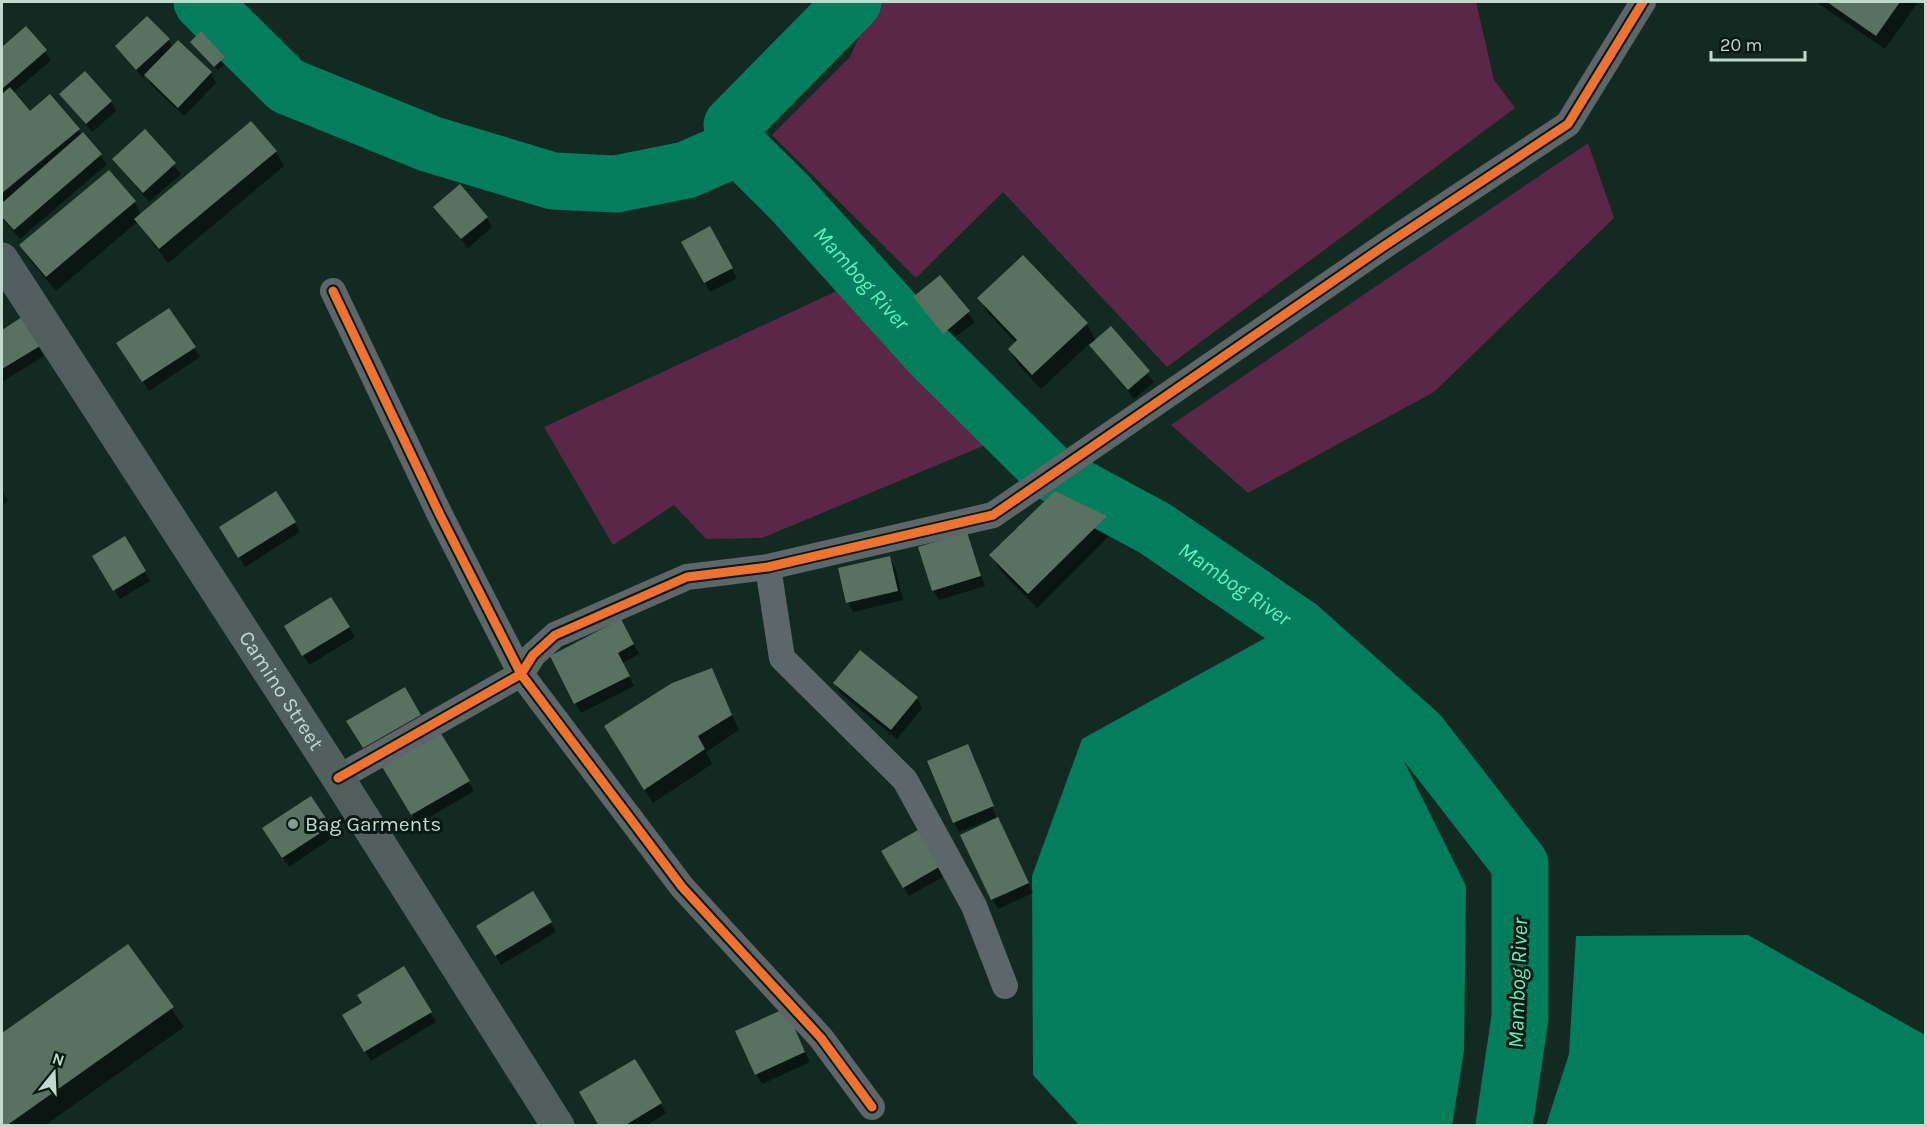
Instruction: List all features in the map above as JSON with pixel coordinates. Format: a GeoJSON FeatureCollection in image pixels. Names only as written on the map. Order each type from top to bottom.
{"type":"FeatureCollection","features":[{"type":"Feature","properties":{"kind":"main road","name":"Camino Street"},"geometry":{"type":"LineString","coordinates":[[2,259],[338,778],[558,1125]]}},
{"type":"Feature","properties":{"kind":"street"},"geometry":{"type":"LineString","coordinates":[[338,778],[521,674],[533,655],[555,635],[677,581],[687,577],[768,567],[993,515],[1387,244],[1568,124],[1643,2]]}},
{"type":"Feature","properties":{"kind":"street"},"geometry":{"type":"LineString","coordinates":[[333,291],[440,515],[521,674],[682,887],[821,1038],[872,1107]]}},
{"type":"Feature","properties":{"kind":"street"},"geometry":{"type":"LineString","coordinates":[[768,567],[782,658],[905,780],[974,906],[1005,986]]}},
{"type":"Feature","properties":{"kind":"shaded area"},"geometry":{"type":"Polygon","coordinates":[[[874,2],[1476,2],[1494,80],[1515,108],[1167,367],[1003,192],[916,278],[772,135],[850,57],[874,2]]]}},
{"type":"Feature","properties":{"kind":"shaded area"},"geometry":{"type":"Polygon","coordinates":[[[1588,143],[1614,218],[1434,392],[1248,493],[1171,425],[1588,143]]]}},
{"type":"Feature","properties":{"kind":"shaded area"},"geometry":{"type":"Polygon","coordinates":[[[841,289],[988,444],[762,538],[706,539],[674,505],[613,545],[544,427],[841,289]]]}},
{"type":"Feature","properties":{"kind":"shaded area"},"geometry":{"type":"Polygon","coordinates":[[[1267,637],[1385,723],[1466,886],[1464,1050],[1452,1125],[1079,1125],[1033,1075],[1032,876],[1082,739],[1267,637]]]}},
{"type":"Feature","properties":{"kind":"shaded area"},"geometry":{"type":"Polygon","coordinates":[[[1748,935],[1925,1035],[1925,1125],[1546,1125],[1569,1054],[1576,936],[1748,935]]]}},
{"type":"Feature","properties":{"kind":"building"},"geometry":{"type":"Polygon","coordinates":[[[1827,2],[1900,2],[1876,36],[1827,2]]]}},
{"type":"Feature","properties":{"kind":"building"},"geometry":{"type":"Polygon","coordinates":[[[147,16],[170,39],[136,70],[115,46],[147,16]]]}},
{"type":"Feature","properties":{"kind":"building"},"geometry":{"type":"Polygon","coordinates":[[[26,26],[47,50],[2,89],[2,47],[26,26]]]}},
{"type":"Feature","properties":{"kind":"building"},"geometry":{"type":"Polygon","coordinates":[[[201,31],[225,57],[214,67],[190,42],[201,31]]]}},
{"type":"Feature","properties":{"kind":"building"},"geometry":{"type":"Polygon","coordinates":[[[178,40],[212,72],[178,108],[144,75],[178,40]]]}},
{"type":"Feature","properties":{"kind":"building"},"geometry":{"type":"Polygon","coordinates":[[[85,71],[112,101],[86,124],[59,94],[85,71]]]}},
{"type":"Feature","properties":{"kind":"building"},"geometry":{"type":"Polygon","coordinates":[[[10,87],[30,111],[50,94],[80,129],[2,193],[2,94],[10,87]]]}},
{"type":"Feature","properties":{"kind":"building"},"geometry":{"type":"Polygon","coordinates":[[[251,121],[277,151],[159,249],[134,219],[251,121]]]}},
{"type":"Feature","properties":{"kind":"building"},"geometry":{"type":"Polygon","coordinates":[[[145,129],[176,163],[143,193],[112,159],[145,129]]]}},
{"type":"Feature","properties":{"kind":"building"},"geometry":{"type":"Polygon","coordinates":[[[83,132],[102,154],[14,230],[2,217],[2,203],[83,132]]]}},
{"type":"Feature","properties":{"kind":"building"},"geometry":{"type":"Polygon","coordinates":[[[109,170],[136,201],[46,277],[19,245],[109,170]]]}},
{"type":"Feature","properties":{"kind":"building"},"geometry":{"type":"Polygon","coordinates":[[[460,184],[488,217],[461,239],[433,207],[460,184]]]}},
{"type":"Feature","properties":{"kind":"building"},"geometry":{"type":"Polygon","coordinates":[[[710,226],[733,268],[704,283],[681,242],[710,226]]]}},
{"type":"Feature","properties":{"kind":"building"},"geometry":{"type":"Polygon","coordinates":[[[1023,255],[1088,323],[1032,375],[1008,349],[1017,340],[977,298],[1023,255]]]}},
{"type":"Feature","properties":{"kind":"building"},"geometry":{"type":"Polygon","coordinates":[[[940,275],[970,311],[943,334],[913,297],[940,275]]]}},
{"type":"Feature","properties":{"kind":"building"},"geometry":{"type":"Polygon","coordinates":[[[169,308],[196,347],[142,382],[116,343],[169,308]]]}},
{"type":"Feature","properties":{"kind":"building"},"geometry":{"type":"Polygon","coordinates":[[[22,317],[40,346],[2,369],[2,330],[22,317]]]}},
{"type":"Feature","properties":{"kind":"building"},"geometry":{"type":"Polygon","coordinates":[[[1111,326],[1150,371],[1128,390],[1089,345],[1111,326]]]}},
{"type":"Feature","properties":{"kind":"building"},"geometry":{"type":"Polygon","coordinates":[[[276,491],[296,522],[238,558],[219,527],[276,491]]]}},
{"type":"Feature","properties":{"kind":"building"},"geometry":{"type":"Polygon","coordinates":[[[1055,491],[1107,516],[1028,594],[989,555],[1055,491]]]}},
{"type":"Feature","properties":{"kind":"building"},"geometry":{"type":"Polygon","coordinates":[[[967,532],[981,576],[932,591],[918,547],[967,532]]]}},
{"type":"Feature","properties":{"kind":"building"},"geometry":{"type":"Polygon","coordinates":[[[125,536],[146,571],[113,591],[92,556],[125,536]]]}},
{"type":"Feature","properties":{"kind":"building"},"geometry":{"type":"Polygon","coordinates":[[[890,556],[898,591],[846,603],[838,568],[890,556]]]}},
{"type":"Feature","properties":{"kind":"building"},"geometry":{"type":"Polygon","coordinates":[[[331,597],[350,627],[302,656],[284,626],[331,597]]]}},
{"type":"Feature","properties":{"kind":"building"},"geometry":{"type":"Polygon","coordinates":[[[621,619],[634,644],[618,653],[630,676],[574,704],[550,656],[621,619]]]}},
{"type":"Feature","properties":{"kind":"building"},"geometry":{"type":"Polygon","coordinates":[[[860,650],[918,697],[891,730],[833,683],[860,650]]]}},
{"type":"Feature","properties":{"kind":"building"},"geometry":{"type":"Polygon","coordinates":[[[712,668],[732,715],[698,736],[705,749],[644,790],[604,726],[672,683],[712,668]]]}},
{"type":"Feature","properties":{"kind":"building"},"geometry":{"type":"Polygon","coordinates":[[[405,687],[421,715],[363,748],[346,721],[405,687]]]}},
{"type":"Feature","properties":{"kind":"building"},"geometry":{"type":"Polygon","coordinates":[[[439,730],[470,781],[411,815],[381,765],[439,730]]]}},
{"type":"Feature","properties":{"kind":"building"},"geometry":{"type":"Polygon","coordinates":[[[968,744],[994,806],[953,823],[927,761],[968,744]]]}},
{"type":"Feature","properties":{"kind":"building"},"geometry":{"type":"Polygon","coordinates":[[[311,796],[331,826],[282,858],[262,828],[311,796]]]}},
{"type":"Feature","properties":{"kind":"building"},"geometry":{"type":"Polygon","coordinates":[[[998,817],[1029,883],[991,900],[960,835],[998,817]]]}},
{"type":"Feature","properties":{"kind":"building"},"geometry":{"type":"Polygon","coordinates":[[[918,830],[939,867],[903,888],[881,851],[918,830]]]}},
{"type":"Feature","properties":{"kind":"building"},"geometry":{"type":"Polygon","coordinates":[[[533,891],[552,922],[495,956],[476,926],[533,891]]]}},
{"type":"Feature","properties":{"kind":"building"},"geometry":{"type":"Polygon","coordinates":[[[128,944],[174,1007],[6,1126],[2,1126],[2,1033],[128,944]]]}},
{"type":"Feature","properties":{"kind":"building"},"geometry":{"type":"Polygon","coordinates":[[[404,966],[432,1012],[364,1052],[342,1015],[362,1003],[357,995],[404,966]]]}},
{"type":"Feature","properties":{"kind":"building"},"geometry":{"type":"Polygon","coordinates":[[[786,1008],[805,1052],[755,1075],[735,1031],[786,1008]]]}},
{"type":"Feature","properties":{"kind":"building"},"geometry":{"type":"Polygon","coordinates":[[[635,1059],[662,1103],[624,1126],[599,1126],[579,1092],[635,1059]]]}},
{"type":"Feature","properties":{"kind":"waterway"},"geometry":{"type":"LineString","coordinates":[[202,2],[287,86],[430,144],[553,181],[616,184],[686,170],[739,147]]}},
{"type":"Feature","properties":{"kind":"waterway","name":"Mambog River"},"geometry":{"type":"LineString","coordinates":[[853,2],[732,125],[739,147],[791,199],[930,353],[1050,472],[1154,528],[1299,627],[1419,734],[1520,864],[1520,1017],[1504,1126]]}},
{"type":"Feature","properties":{"kind":"cycle path"},"geometry":{"type":"LineString","coordinates":[[338,778],[521,674],[533,655],[555,635],[687,577],[768,567],[993,515],[1387,244],[1568,124],[1643,2]]}},
{"type":"Feature","properties":{"kind":"cycle path"},"geometry":{"type":"LineString","coordinates":[[333,291],[440,515],[521,674],[682,887],[821,1038],[872,1107]]}},
{"type":"Feature","properties":{"kind":"place","name":"Bag Garments"},"geometry":{"type":"Point","coordinates":[293,824]}}]}
